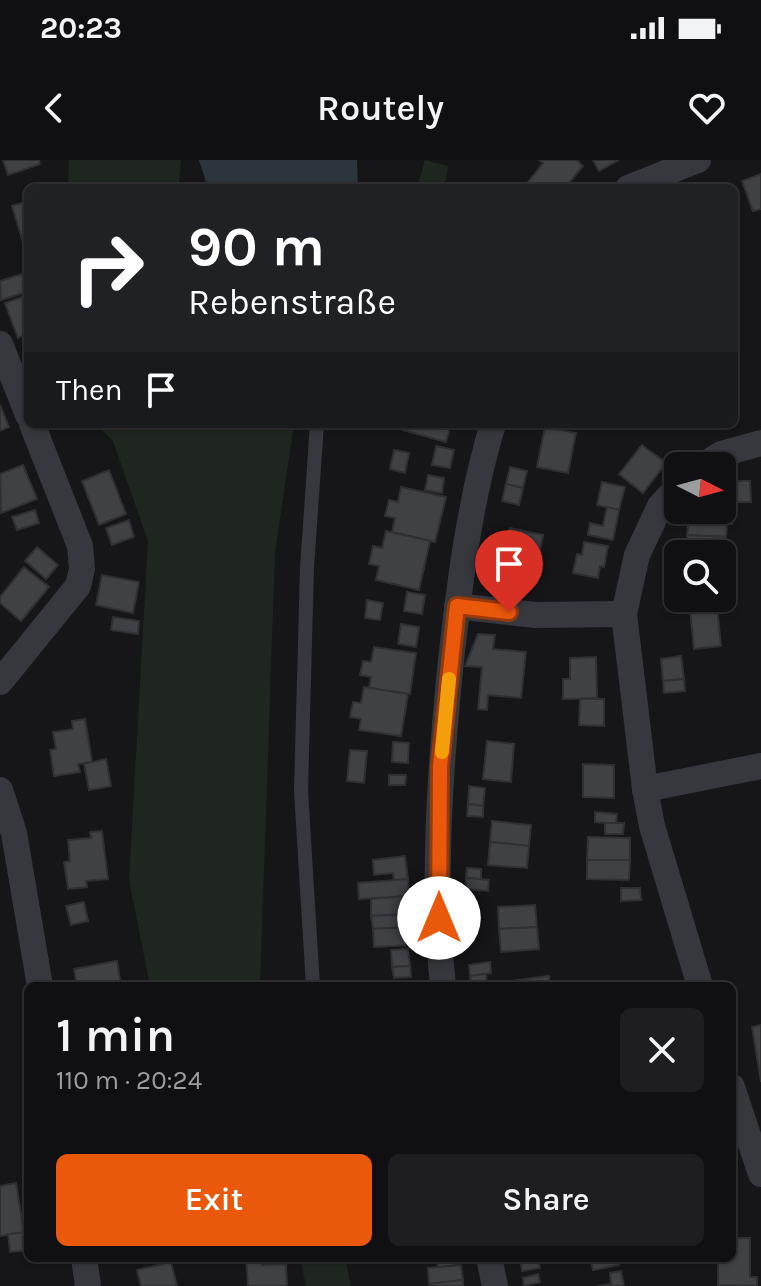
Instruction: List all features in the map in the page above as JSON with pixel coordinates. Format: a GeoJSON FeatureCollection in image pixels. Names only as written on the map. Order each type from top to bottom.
{"type":"FeatureCollection","features":[{"type":"Feature","properties":{"kind":"street"},"geometry":{"type":"LineString","coordinates":[[635,184],[668,166],[698,160]]}},
{"type":"Feature","properties":{"kind":"street"},"geometry":{"type":"LineString","coordinates":[[0,344],[24,405]]}},
{"type":"Feature","properties":{"kind":"street"},"geometry":{"type":"LineString","coordinates":[[0,682],[78,586],[82,569],[80,546],[34,428]]}},
{"type":"Feature","properties":{"kind":"street"},"geometry":{"type":"LineString","coordinates":[[443,982],[439,948],[440,766],[457,606],[482,462],[492,428]]}},
{"type":"Feature","properties":{"kind":"street"},"geometry":{"type":"LineString","coordinates":[[728,452],[761,443]]}},
{"type":"Feature","properties":{"kind":"street"},"geometry":{"type":"LineString","coordinates":[[664,502],[637,555],[624,614],[652,826],[699,982]]}},
{"type":"Feature","properties":{"kind":"street"},"geometry":{"type":"LineString","coordinates":[[457,606],[535,615],[624,614]]}},
{"type":"Feature","properties":{"kind":"street"},"geometry":{"type":"LineString","coordinates":[[645,789],[761,766]]}},
{"type":"Feature","properties":{"kind":"street"},"geometry":{"type":"LineString","coordinates":[[0,790],[14,833],[39,982]]}},
{"type":"Feature","properties":{"kind":"street"},"geometry":{"type":"LineString","coordinates":[[736,1099],[761,1174]]}},
{"type":"Feature","properties":{"kind":"street"},"geometry":{"type":"LineString","coordinates":[[85,1262],[88,1286]]}},
{"type":"Feature","properties":{"kind":"street"},"geometry":{"type":"LineString","coordinates":[[490,1262],[495,1286]]}},
{"type":"Feature","properties":{"kind":"lane"},"geometry":{"type":"LineString","coordinates":[[313,982],[301,776],[307,568],[317,428]]}},
{"type":"Feature","properties":{"kind":"shaded area"},"geometry":{"type":"Polygon","coordinates":[[[69,160],[181,160],[179,184],[68,184],[69,160]]]}},
{"type":"Feature","properties":{"kind":"shaded area"},"geometry":{"type":"Polygon","coordinates":[[[199,160],[357,160],[358,184],[207,184],[199,160]]]}},
{"type":"Feature","properties":{"kind":"shaded area"},"geometry":{"type":"Polygon","coordinates":[[[425,160],[448,166],[445,184],[418,184],[425,160]]]}},
{"type":"Feature","properties":{"kind":"shaded area"},"geometry":{"type":"Polygon","coordinates":[[[100,428],[293,428],[275,553],[260,982],[149,982],[129,880],[148,541],[113,441],[100,428]]]}},
{"type":"Feature","properties":{"kind":"shaded area"},"geometry":{"type":"Polygon","coordinates":[[[301,1262],[346,1262],[351,1286],[306,1286],[301,1262]]]}},
{"type":"Feature","properties":{"kind":"building"},"geometry":{"type":"Polygon","coordinates":[[[3,160],[39,160],[40,164],[8,175],[3,160]]]}},
{"type":"Feature","properties":{"kind":"building"},"geometry":{"type":"Polygon","coordinates":[[[539,160],[577,160],[583,166],[568,184],[530,184],[528,182],[543,163],[539,160]]]}},
{"type":"Feature","properties":{"kind":"building"},"geometry":{"type":"Polygon","coordinates":[[[593,160],[619,160],[599,171],[593,160]]]}},
{"type":"Feature","properties":{"kind":"building"},"geometry":{"type":"Polygon","coordinates":[[[761,174],[761,209],[753,211],[742,181],[761,174]]]}},
{"type":"Feature","properties":{"kind":"building"},"geometry":{"type":"Polygon","coordinates":[[[24,202],[24,246],[12,206],[24,202]]]}},
{"type":"Feature","properties":{"kind":"building"},"geometry":{"type":"Polygon","coordinates":[[[22,274],[24,293],[1,300],[0,281],[22,274]]]}},
{"type":"Feature","properties":{"kind":"building"},"geometry":{"type":"Polygon","coordinates":[[[24,296],[24,336],[18,338],[5,303],[24,296]]]}},
{"type":"Feature","properties":{"kind":"building"},"geometry":{"type":"Polygon","coordinates":[[[0,405],[9,427],[0,431],[0,405]]]}},
{"type":"Feature","properties":{"kind":"building"},"geometry":{"type":"Polygon","coordinates":[[[404,428],[450,428],[446,442],[404,428]]]}},
{"type":"Feature","properties":{"kind":"building"},"geometry":{"type":"Polygon","coordinates":[[[545,428],[576,433],[568,473],[537,467],[545,428]]]}},
{"type":"Feature","properties":{"kind":"building"},"geometry":{"type":"Polygon","coordinates":[[[642,445],[664,462],[643,493],[619,474],[642,445]]]}},
{"type":"Feature","properties":{"kind":"building"},"geometry":{"type":"Polygon","coordinates":[[[436,446],[454,450],[450,468],[432,465],[436,446]]]}},
{"type":"Feature","properties":{"kind":"building"},"geometry":{"type":"Polygon","coordinates":[[[394,450],[409,453],[405,473],[390,469],[394,450]]]}},
{"type":"Feature","properties":{"kind":"building"},"geometry":{"type":"Polygon","coordinates":[[[23,465],[37,499],[1,513],[0,474],[23,465]]]}},
{"type":"Feature","properties":{"kind":"building"},"geometry":{"type":"Polygon","coordinates":[[[510,467],[527,471],[523,488],[506,484],[510,467]]]}},
{"type":"Feature","properties":{"kind":"building"},"geometry":{"type":"Polygon","coordinates":[[[109,470],[126,514],[99,525],[82,481],[109,470]]]}},
{"type":"Feature","properties":{"kind":"building"},"geometry":{"type":"Polygon","coordinates":[[[428,475],[444,478],[442,493],[425,490],[428,475]]]}},
{"type":"Feature","properties":{"kind":"building"},"geometry":{"type":"Polygon","coordinates":[[[736,481],[750,481],[751,502],[736,502],[736,481]]]}},
{"type":"Feature","properties":{"kind":"building"},"geometry":{"type":"Polygon","coordinates":[[[602,482],[625,487],[619,510],[597,505],[602,482]]]}},
{"type":"Feature","properties":{"kind":"building"},"geometry":{"type":"Polygon","coordinates":[[[506,484],[523,488],[519,505],[502,501],[506,484]]]}},
{"type":"Feature","properties":{"kind":"building"},"geometry":{"type":"Polygon","coordinates":[[[401,487],[446,497],[435,542],[392,532],[395,518],[385,516],[389,500],[398,502],[401,487]]]}},
{"type":"Feature","properties":{"kind":"building"},"geometry":{"type":"Polygon","coordinates":[[[607,507],[619,510],[613,540],[588,535],[590,523],[603,526],[607,507]]]}},
{"type":"Feature","properties":{"kind":"building"},"geometry":{"type":"Polygon","coordinates":[[[35,510],[39,523],[17,530],[12,517],[35,510]]]}},
{"type":"Feature","properties":{"kind":"building"},"geometry":{"type":"Polygon","coordinates":[[[129,520],[134,537],[112,545],[106,528],[129,520]]]}},
{"type":"Feature","properties":{"kind":"building"},"geometry":{"type":"Polygon","coordinates":[[[727,524],[726,537],[687,535],[688,525],[727,524]]]}},
{"type":"Feature","properties":{"kind":"building"},"geometry":{"type":"Polygon","coordinates":[[[510,528],[543,535],[535,577],[501,571],[510,528]]]}},
{"type":"Feature","properties":{"kind":"building"},"geometry":{"type":"Polygon","coordinates":[[[386,531],[430,541],[419,590],[376,580],[379,566],[369,564],[373,546],[382,548],[386,531]]]}},
{"type":"Feature","properties":{"kind":"building"},"geometry":{"type":"Polygon","coordinates":[[[687,535],[726,537],[726,540],[688,540],[687,535]]]}},
{"type":"Feature","properties":{"kind":"building"},"geometry":{"type":"Polygon","coordinates":[[[584,542],[608,546],[604,567],[600,566],[598,578],[573,573],[577,554],[582,555],[584,542]]]}},
{"type":"Feature","properties":{"kind":"building"},"geometry":{"type":"Polygon","coordinates":[[[37,547],[58,565],[46,579],[25,561],[37,547]]]}},
{"type":"Feature","properties":{"kind":"building"},"geometry":{"type":"Polygon","coordinates":[[[24,567],[49,587],[21,621],[0,603],[0,597],[24,567]]]}},
{"type":"Feature","properties":{"kind":"building"},"geometry":{"type":"Polygon","coordinates":[[[102,575],[139,582],[133,613],[96,605],[102,575]]]}},
{"type":"Feature","properties":{"kind":"building"},"geometry":{"type":"Polygon","coordinates":[[[407,592],[425,595],[422,614],[404,611],[407,592]]]}},
{"type":"Feature","properties":{"kind":"building"},"geometry":{"type":"Polygon","coordinates":[[[367,600],[383,603],[380,620],[365,618],[367,600]]]}},
{"type":"Feature","properties":{"kind":"building"},"geometry":{"type":"Polygon","coordinates":[[[690,612],[718,612],[721,646],[694,649],[690,612]]]}},
{"type":"Feature","properties":{"kind":"building"},"geometry":{"type":"Polygon","coordinates":[[[113,617],[139,621],[138,634],[111,630],[113,617]]]}},
{"type":"Feature","properties":{"kind":"building"},"geometry":{"type":"Polygon","coordinates":[[[401,624],[419,627],[416,647],[398,644],[401,624]]]}},
{"type":"Feature","properties":{"kind":"building"},"geometry":{"type":"Polygon","coordinates":[[[478,634],[495,635],[493,649],[526,652],[521,698],[488,695],[487,710],[478,709],[482,667],[465,666],[478,634]]]}},
{"type":"Feature","properties":{"kind":"building"},"geometry":{"type":"Polygon","coordinates":[[[374,647],[416,653],[410,694],[369,688],[371,677],[360,675],[363,661],[371,662],[374,647]]]}},
{"type":"Feature","properties":{"kind":"building"},"geometry":{"type":"Polygon","coordinates":[[[681,656],[684,679],[663,681],[661,659],[681,656]]]}},
{"type":"Feature","properties":{"kind":"building"},"geometry":{"type":"Polygon","coordinates":[[[596,657],[597,698],[563,699],[563,679],[570,679],[570,658],[596,657]]]}},
{"type":"Feature","properties":{"kind":"building"},"geometry":{"type":"Polygon","coordinates":[[[684,679],[685,691],[664,693],[663,681],[684,679]]]}},
{"type":"Feature","properties":{"kind":"building"},"geometry":{"type":"Polygon","coordinates":[[[364,687],[408,694],[401,736],[359,730],[361,719],[350,717],[353,702],[361,703],[364,687]]]}},
{"type":"Feature","properties":{"kind":"building"},"geometry":{"type":"Polygon","coordinates":[[[580,699],[604,699],[604,726],[579,725],[580,699]]]}},
{"type":"Feature","properties":{"kind":"building"},"geometry":{"type":"Polygon","coordinates":[[[85,719],[92,762],[78,764],[80,772],[54,776],[50,750],[56,749],[53,732],[73,729],[72,721],[85,719]]]}},
{"type":"Feature","properties":{"kind":"building"},"geometry":{"type":"Polygon","coordinates":[[[487,741],[514,744],[511,782],[483,779],[487,741]]]}},
{"type":"Feature","properties":{"kind":"building"},"geometry":{"type":"Polygon","coordinates":[[[393,742],[409,743],[408,763],[392,762],[393,742]]]}},
{"type":"Feature","properties":{"kind":"building"},"geometry":{"type":"Polygon","coordinates":[[[350,750],[367,751],[364,783],[347,781],[350,750]]]}},
{"type":"Feature","properties":{"kind":"building"},"geometry":{"type":"Polygon","coordinates":[[[106,759],[111,786],[89,790],[84,764],[106,759]]]}},
{"type":"Feature","properties":{"kind":"building"},"geometry":{"type":"Polygon","coordinates":[[[583,764],[614,765],[614,798],[583,797],[583,764]]]}},
{"type":"Feature","properties":{"kind":"building"},"geometry":{"type":"Polygon","coordinates":[[[389,775],[406,775],[405,785],[389,785],[389,775]]]}},
{"type":"Feature","properties":{"kind":"building"},"geometry":{"type":"Polygon","coordinates":[[[469,786],[485,788],[483,806],[468,804],[469,786]]]}},
{"type":"Feature","properties":{"kind":"building"},"geometry":{"type":"Polygon","coordinates":[[[468,804],[483,806],[483,817],[467,816],[468,804]]]}},
{"type":"Feature","properties":{"kind":"building"},"geometry":{"type":"Polygon","coordinates":[[[595,812],[617,814],[616,824],[595,822],[595,812]]]}},
{"type":"Feature","properties":{"kind":"building"},"geometry":{"type":"Polygon","coordinates":[[[492,821],[531,825],[529,846],[490,842],[492,821]]]}},
{"type":"Feature","properties":{"kind":"building"},"geometry":{"type":"Polygon","coordinates":[[[605,823],[624,823],[623,834],[605,834],[605,823]]]}},
{"type":"Feature","properties":{"kind":"building"},"geometry":{"type":"Polygon","coordinates":[[[102,831],[108,879],[86,881],[87,887],[68,889],[64,862],[70,861],[68,840],[91,838],[90,832],[102,831]]]}},
{"type":"Feature","properties":{"kind":"building"},"geometry":{"type":"Polygon","coordinates":[[[588,837],[630,838],[630,860],[587,860],[588,837]]]}},
{"type":"Feature","properties":{"kind":"building"},"geometry":{"type":"Polygon","coordinates":[[[490,842],[529,846],[527,868],[488,865],[490,842]]]}},
{"type":"Feature","properties":{"kind":"building"},"geometry":{"type":"Polygon","coordinates":[[[405,856],[408,879],[394,881],[393,873],[374,875],[373,860],[405,856]]]}},
{"type":"Feature","properties":{"kind":"building"},"geometry":{"type":"Polygon","coordinates":[[[587,860],[630,860],[629,880],[587,879],[587,860]]]}},
{"type":"Feature","properties":{"kind":"building"},"geometry":{"type":"Polygon","coordinates":[[[467,868],[481,869],[481,879],[466,878],[467,868]]]}},
{"type":"Feature","properties":{"kind":"building"},"geometry":{"type":"Polygon","coordinates":[[[466,878],[489,880],[488,891],[466,889],[466,878]]]}},
{"type":"Feature","properties":{"kind":"building"},"geometry":{"type":"Polygon","coordinates":[[[408,879],[409,896],[359,899],[358,883],[408,879]]]}},
{"type":"Feature","properties":{"kind":"building"},"geometry":{"type":"Polygon","coordinates":[[[621,888],[640,888],[641,900],[621,901],[621,888]]]}},
{"type":"Feature","properties":{"kind":"building"},"geometry":{"type":"Polygon","coordinates":[[[409,896],[410,914],[371,916],[371,899],[409,896]]]}},
{"type":"Feature","properties":{"kind":"building"},"geometry":{"type":"Polygon","coordinates":[[[84,902],[88,921],[71,925],[66,906],[84,902]]]}},
{"type":"Feature","properties":{"kind":"building"},"geometry":{"type":"Polygon","coordinates":[[[535,905],[537,927],[499,929],[498,907],[535,905]]]}},
{"type":"Feature","properties":{"kind":"building"},"geometry":{"type":"Polygon","coordinates":[[[410,914],[411,927],[373,929],[371,916],[410,914]]]}},
{"type":"Feature","properties":{"kind":"building"},"geometry":{"type":"Polygon","coordinates":[[[411,927],[412,945],[374,947],[373,929],[411,927]]]}},
{"type":"Feature","properties":{"kind":"building"},"geometry":{"type":"Polygon","coordinates":[[[537,927],[539,949],[501,952],[499,929],[537,927]]]}},
{"type":"Feature","properties":{"kind":"building"},"geometry":{"type":"Polygon","coordinates":[[[408,949],[410,966],[392,967],[391,950],[408,949]]]}},
{"type":"Feature","properties":{"kind":"building"},"geometry":{"type":"Polygon","coordinates":[[[117,961],[120,982],[76,982],[74,969],[117,961]]]}},
{"type":"Feature","properties":{"kind":"building"},"geometry":{"type":"Polygon","coordinates":[[[490,962],[491,973],[470,976],[469,965],[490,962]]]}},
{"type":"Feature","properties":{"kind":"building"},"geometry":{"type":"Polygon","coordinates":[[[410,966],[411,977],[394,978],[392,967],[410,966]]]}},
{"type":"Feature","properties":{"kind":"building"},"geometry":{"type":"Polygon","coordinates":[[[486,974],[487,982],[471,982],[470,976],[486,974]]]}},
{"type":"Feature","properties":{"kind":"building"},"geometry":{"type":"Polygon","coordinates":[[[549,976],[550,982],[511,982],[549,976]]]}},
{"type":"Feature","properties":{"kind":"building"},"geometry":{"type":"Polygon","coordinates":[[[761,1025],[761,1082],[752,1027],[761,1025]]]}},
{"type":"Feature","properties":{"kind":"building"},"geometry":{"type":"Polygon","coordinates":[[[16,1183],[24,1233],[0,1236],[0,1186],[16,1183]]]}},
{"type":"Feature","properties":{"kind":"building"},"geometry":{"type":"Polygon","coordinates":[[[24,1232],[24,1250],[10,1252],[8,1234],[24,1232]]]}},
{"type":"Feature","properties":{"kind":"building"},"geometry":{"type":"Polygon","coordinates":[[[736,1238],[750,1238],[750,1277],[757,1277],[757,1286],[718,1285],[718,1262],[736,1262],[736,1238]]]}},
{"type":"Feature","properties":{"kind":"building"},"geometry":{"type":"Polygon","coordinates":[[[171,1262],[177,1286],[141,1286],[137,1270],[171,1262]]]}},
{"type":"Feature","properties":{"kind":"building"},"geometry":{"type":"Polygon","coordinates":[[[246,1262],[286,1264],[287,1286],[248,1286],[246,1262]]]}},
{"type":"Feature","properties":{"kind":"building"},"geometry":{"type":"Polygon","coordinates":[[[437,1262],[457,1262],[457,1265],[438,1268],[437,1262]]]}},
{"type":"Feature","properties":{"kind":"building"},"geometry":{"type":"Polygon","coordinates":[[[521,1262],[539,1262],[540,1268],[522,1271],[521,1262]]]}},
{"type":"Feature","properties":{"kind":"building"},"geometry":{"type":"Polygon","coordinates":[[[591,1262],[619,1262],[619,1265],[593,1270],[591,1262]]]}},
{"type":"Feature","properties":{"kind":"building"},"geometry":{"type":"Polygon","coordinates":[[[461,1265],[463,1280],[429,1284],[428,1268],[461,1265]]]}},
{"type":"Feature","properties":{"kind":"building"},"geometry":{"type":"Polygon","coordinates":[[[621,1271],[624,1286],[598,1286],[611,1284],[610,1273],[621,1271]]]}},
{"type":"Feature","properties":{"kind":"building"},"geometry":{"type":"Polygon","coordinates":[[[538,1274],[540,1282],[524,1286],[523,1278],[538,1274]]]}},
{"type":"Feature","properties":{"kind":"building"},"geometry":{"type":"Polygon","coordinates":[[[463,1280],[463,1286],[429,1284],[463,1280]]]}},
{"type":"Feature","properties":{"kind":"slow traffic"},"geometry":{"type":"LineString","coordinates":[[442,752],[449,679]]}},
{"type":"Feature","properties":{"kind":"route"},"geometry":{"type":"LineString","coordinates":[[439,918],[440,766],[457,606],[509,612]]}}]}
